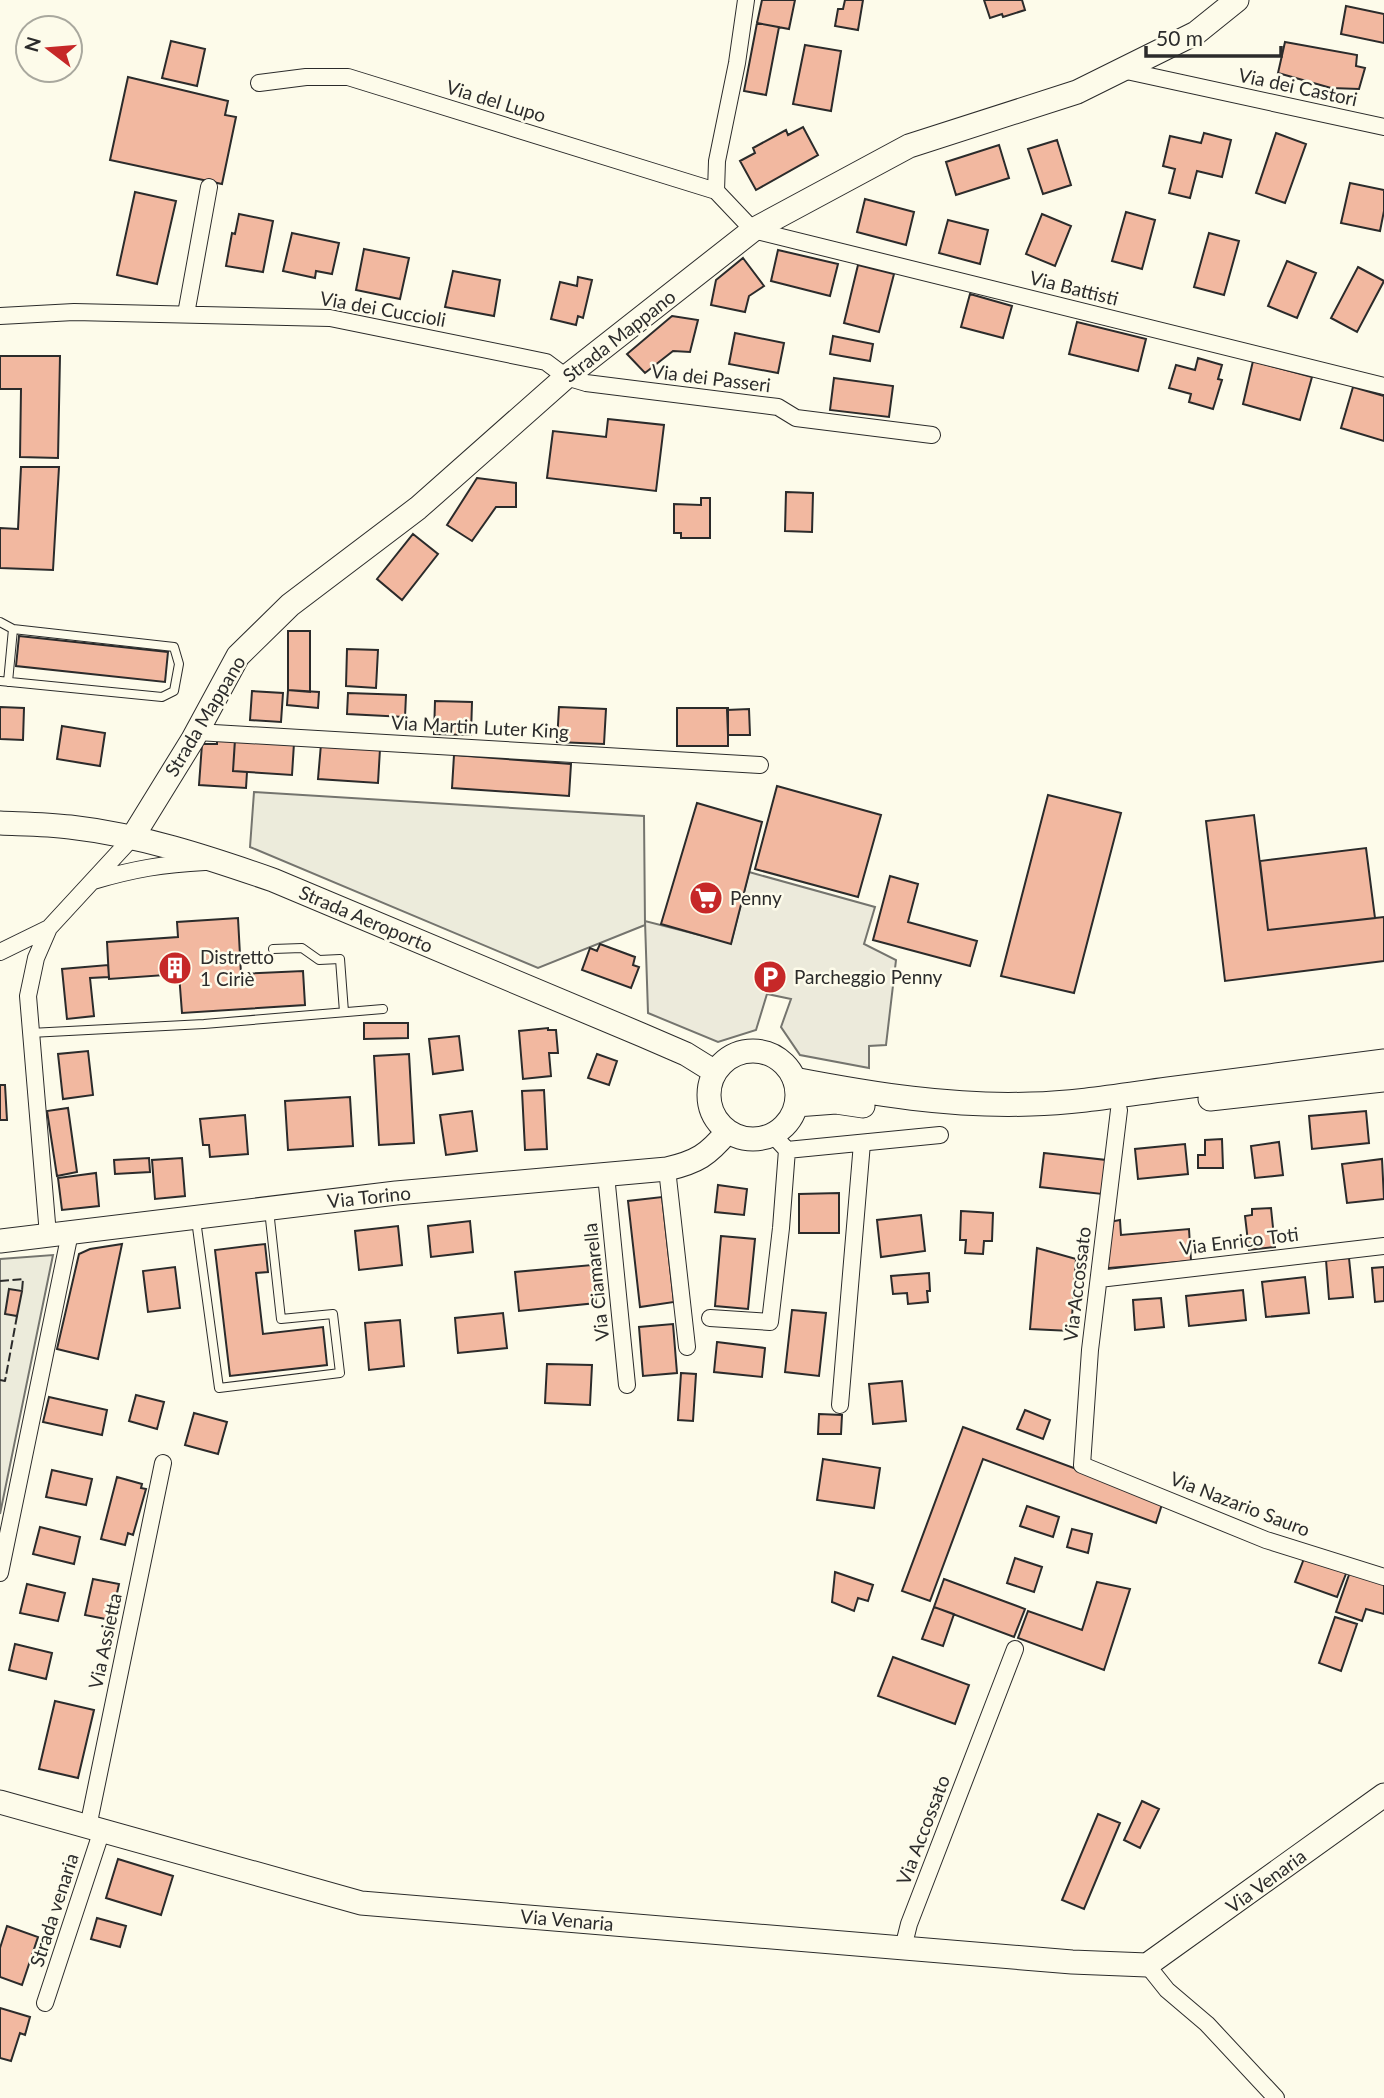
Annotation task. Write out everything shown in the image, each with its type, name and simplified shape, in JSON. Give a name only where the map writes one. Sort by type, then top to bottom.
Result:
[{"type":"street","points":[[716,191],[717,161],[737,63],[746,0]]},
{"type":"street","name":"Strada Mappano","points":[[132,838],[197,732],[238,656],[290,605],[418,508],[566,377],[753,230],[909,146],[1077,92],[1196,33],[1237,0]]},
{"type":"street","name":"Via dei Castori","points":[[1122,70],[1384,127]]},
{"type":"street","name":"Via del Lupo","points":[[259,83],[306,77],[348,77],[716,191],[753,230]]},
{"type":"street","points":[[186,314],[209,187]]},
{"type":"street","name":"Via Battisti","points":[[753,230],[1384,386]]},
{"type":"street","name":"Via dei Cuccioli","points":[[0,316],[74,312],[330,318],[546,362],[566,377]]},
{"type":"street","name":"Via dei Passeri","points":[[566,377],[586,383],[778,407],[796,418],[933,435]]},
{"type":"street","name":"Via Martin Luter King","points":[[197,732],[761,765]]},
{"type":"street","name":"Strada Aeroporto","points":[[0,823],[69,826],[132,838],[219,861],[297,890],[642,1035],[686,1054],[715,1072]]},
{"type":"street","points":[[0,952],[48,928],[132,838]]},
{"type":"street","points":[[91,882],[131,869],[219,861]]},
{"type":"street","points":[[0,1573],[59,1234],[30,1032],[28,996],[36,958],[48,928]]},
{"type":"street","points":[[710,1318],[770,1322],[781,1228],[780,1142],[796,1105],[797,1091],[794,1079],[781,1060],[760,1051],[734,1054],[723,1062],[709,1084],[711,1111],[727,1132],[742,1139],[780,1142],[862,1143],[940,1135]]},
{"type":"street","points":[[794,1079],[933,1100],[1032,1104],[1088,1100],[1384,1061]]},
{"type":"street","points":[[796,1105],[836,1102],[996,1120],[1119,1110],[1384,1080]]},
{"type":"street","name":"Via Accossato","points":[[1082,1465],[1090,1350],[1119,1110]]},
{"type":"street","name":"Via Torino","points":[[0,1241],[396,1193],[667,1169],[693,1163],[711,1151],[727,1132]]},
{"type":"street","points":[[840,1405],[862,1143]]},
{"type":"street","points":[[667,1169],[687,1346]]},
{"type":"street","name":"Via Ciamarella","points":[[606,1175],[627,1385]]},
{"type":"street","name":"Via Enrico Toti","points":[[1099,1279],[1384,1246]]},
{"type":"street","name":"Via Assietta","points":[[95,1829],[163,1463]]},
{"type":"street","name":"Via Nazario Sauro","points":[[1082,1465],[1266,1540],[1384,1577]]},
{"type":"street","name":"Via Accossato","points":[[904,1948],[909,1924],[1016,1649]]},
{"type":"street","name":"Via Venaria","points":[[0,1802],[361,1903],[1072,1962],[1147,1965],[1384,1796]]},
{"type":"street","name":"Strada venaria","points":[[45,2003],[95,1829]]},
{"type":"street","points":[[1147,1965],[1167,1990],[1207,2024],[1276,2098]]},
{"type":"lane","points":[[0,622],[13,629],[174,647],[179,664],[174,691],[162,696],[4,681],[13,629]]},
{"type":"lane","points":[[273,949],[302,948],[319,960],[340,959],[344,1012]]},
{"type":"lane","points":[[30,1032],[204,1024],[383,1009]]},
{"type":"lane","points":[[195,1217],[219,1388],[340,1373],[333,1314],[281,1319],[269,1208]]},
{"type":"shaded area","points":[[254,792],[644,816],[645,925],[538,968],[250,847]]},
{"type":"shaded area","name":"Parcheggio Penny","points":[[749,872],[875,907],[864,944],[896,960],[886,1045],[869,1046],[869,1068],[800,1055],[781,1027],[791,999],[767,994],[756,1030],[718,1042],[648,1013],[645,921],[731,943]]},
{"type":"shaded area","points":[[53,1255],[0,1514],[0,1259]]},
{"type":"building","points":[[762,0],[795,0],[789,29],[757,23]]},
{"type":"building","points":[[845,0],[863,0],[858,30],[835,26],[838,9],[843,9]]},
{"type":"building","points":[[984,0],[1022,0],[1025,10],[990,18]]},
{"type":"building","points":[[1346,6],[1384,14],[1384,43],[1341,34]]},
{"type":"building","points":[[757,23],[779,27],[766,95],[744,91]]},
{"type":"building","points":[[171,41],[205,49],[197,86],[162,78]]},
{"type":"building","points":[[1285,42],[1357,55],[1356,66],[1365,68],[1359,89],[1331,88],[1278,73]]},
{"type":"building","points":[[805,45],[841,51],[831,111],[793,104]]},
{"type":"building","points":[[128,77],[228,101],[225,115],[236,117],[222,184],[110,160]]},
{"type":"building","points":[[803,127],[818,155],[756,190],[740,161],[755,153],[753,148],[786,130],[788,135]]},
{"type":"building","points":[[1204,133],[1231,140],[1222,177],[1197,171],[1190,198],[1169,193],[1175,169],[1163,166],[1170,136],[1201,143]]},
{"type":"building","points":[[1276,133],[1306,144],[1285,203],[1256,193]]},
{"type":"building","points":[[1057,140],[1071,185],[1043,194],[1028,149]]},
{"type":"building","points":[[999,145],[1009,178],[956,195],[946,162]]},
{"type":"building","points":[[1350,183],[1384,190],[1380,231],[1341,223]]},
{"type":"building","points":[[135,192],[176,201],[157,284],[117,275]]},
{"type":"building","points":[[865,199],[914,212],[906,245],[857,232]]},
{"type":"building","points":[[1126,212],[1155,220],[1142,269],[1112,261]]},
{"type":"building","points":[[239,214],[273,221],[263,272],[226,266],[232,233],[235,234]]},
{"type":"building","points":[[1042,214],[1071,226],[1055,266],[1026,254]]},
{"type":"building","points":[[948,220],[988,230],[980,264],[939,253]]},
{"type":"building","points":[[292,233],[339,243],[332,274],[316,271],[315,278],[283,271]]},
{"type":"building","points":[[1209,233],[1239,241],[1224,295],[1194,287]]},
{"type":"building","points":[[364,249],[409,258],[400,299],[356,290]]},
{"type":"building","points":[[778,250],[838,264],[830,296],[771,281]]},
{"type":"building","points":[[743,258],[764,286],[749,296],[745,312],[711,305],[716,280]]},
{"type":"building","points":[[1287,261],[1316,273],[1297,318],[1268,306]]},
{"type":"building","points":[[858,265],[894,274],[879,332],[844,323]]},
{"type":"building","points":[[1358,267],[1384,281],[1357,332],[1331,318]]},
{"type":"building","points":[[453,271],[500,280],[494,316],[445,307]]},
{"type":"building","points":[[578,277],[592,280],[583,318],[578,316],[576,325],[551,319],[560,282],[577,286]]},
{"type":"building","points":[[970,294],[1012,306],[1003,338],[961,327]]},
{"type":"building","points":[[672,316],[698,320],[690,352],[673,351],[645,373],[627,354]]},
{"type":"building","points":[[1077,322],[1146,339],[1138,371],[1069,354]]},
{"type":"building","points":[[735,333],[784,343],[778,373],[729,364]]},
{"type":"building","points":[[833,336],[873,344],[870,361],[830,354]]},
{"type":"building","points":[[0,356],[60,356],[58,458],[20,457],[21,389],[0,389]]},
{"type":"building","points":[[1198,358],[1222,365],[1218,379],[1222,380],[1213,409],[1189,402],[1191,394],[1169,388],[1176,365],[1195,370]]},
{"type":"building","points":[[1253,361],[1312,377],[1300,420],[1243,404]]},
{"type":"building","points":[[834,378],[893,386],[889,417],[830,410]]},
{"type":"building","points":[[1353,387],[1384,396],[1384,441],[1341,428]]},
{"type":"building","points":[[608,419],[664,425],[656,491],[547,478],[553,431],[606,437]]},
{"type":"building","points":[[21,467],[59,467],[53,570],[0,568],[0,528],[18,529]]},
{"type":"building","points":[[477,478],[516,483],[516,507],[496,507],[472,541],[447,525]]},
{"type":"building","points":[[786,492],[813,493],[812,532],[785,531]]},
{"type":"building","points":[[701,498],[710,498],[710,538],[681,538],[681,533],[674,533],[674,504],[701,505]]},
{"type":"building","points":[[413,534],[438,554],[402,600],[377,579]]},
{"type":"building","points":[[288,631],[310,631],[310,692],[288,690]]},
{"type":"building","points":[[19,636],[168,652],[165,682],[16,666]]},
{"type":"building","points":[[347,649],[378,650],[376,688],[346,686]]},
{"type":"building","points":[[288,690],[319,692],[318,708],[287,705]]},
{"type":"building","points":[[252,691],[283,693],[281,722],[250,720]]},
{"type":"building","points":[[348,693],[406,695],[405,717],[347,714]]},
{"type":"building","points":[[435,701],[472,702],[471,735],[434,734]]},
{"type":"building","points":[[0,707],[24,708],[23,740],[0,739]]},
{"type":"building","points":[[559,707],[606,709],[604,744],[557,742]]},
{"type":"building","points":[[677,708],[728,708],[728,746],[677,746]]},
{"type":"building","points":[[749,709],[750,735],[728,735],[727,710]]},
{"type":"building","points":[[62,726],[105,733],[100,766],[57,759]]},
{"type":"building","points":[[217,739],[235,740],[233,771],[247,772],[246,788],[199,785],[202,744],[217,744]]},
{"type":"building","points":[[235,739],[294,743],[292,775],[233,771]]},
{"type":"building","points":[[321,744],[380,749],[378,783],[318,779]]},
{"type":"building","points":[[454,755],[571,764],[569,796],[452,788]]},
{"type":"building","points":[[777,786],[881,815],[858,897],[755,869]]},
{"type":"building","points":[[1048,795],[1121,813],[1074,993],[1001,976]]},
{"type":"building","name":"Penny","points":[[697,803],[762,822],[731,944],[661,924]]},
{"type":"building","points":[[1254,815],[1268,930],[1384,917],[1384,961],[1225,981],[1206,821]]},
{"type":"building","points":[[1366,848],[1375,918],[1268,930],[1260,861]]},
{"type":"building","points":[[890,876],[918,884],[908,922],[977,941],[970,966],[873,940]]},
{"type":"building","name":"Distretto 1 Ciriè","points":[[238,918],[241,974],[303,971],[305,1005],[182,1013],[179,974],[109,979],[107,942],[178,937],[177,922]]},
{"type":"building","points":[[600,944],[635,957],[633,965],[639,967],[631,988],[582,970],[590,948],[597,951]]},
{"type":"building","points":[[108,965],[109,977],[90,978],[94,1016],[67,1019],[62,969]]},
{"type":"building","points":[[364,1023],[408,1023],[408,1038],[364,1039]]},
{"type":"building","points":[[548,1028],[556,1030],[558,1053],[549,1053],[551,1076],[523,1079],[519,1031]]},
{"type":"building","points":[[459,1036],[463,1070],[433,1074],[429,1039]]},
{"type":"building","points":[[88,1051],[93,1095],[63,1099],[58,1054]]},
{"type":"building","points":[[409,1054],[414,1143],[379,1145],[374,1056]]},
{"type":"building","points":[[597,1054],[617,1061],[609,1085],[588,1078]]},
{"type":"building","points":[[0,1085],[5,1085],[7,1120],[0,1120]]},
{"type":"building","points":[[544,1090],[547,1149],[525,1150],[522,1091]]},
{"type":"building","points":[[350,1097],[353,1146],[288,1150],[285,1101]]},
{"type":"building","points":[[68,1108],[77,1172],[57,1176],[47,1111]]},
{"type":"building","points":[[472,1111],[477,1151],[446,1155],[440,1115]]},
{"type":"building","points":[[1366,1111],[1369,1143],[1312,1149],[1309,1116]]},
{"type":"building","points":[[245,1115],[248,1154],[210,1157],[209,1145],[203,1145],[200,1119]]},
{"type":"building","points":[[1222,1139],[1223,1168],[1198,1168],[1198,1155],[1205,1155],[1205,1140]]},
{"type":"building","points":[[1279,1142],[1283,1175],[1255,1178],[1251,1146]]},
{"type":"building","points":[[1185,1144],[1188,1174],[1138,1179],[1135,1149]]},
{"type":"building","points":[[1044,1153],[1106,1160],[1102,1194],[1040,1187]]},
{"type":"building","points":[[149,1158],[150,1172],[115,1174],[114,1160]]},
{"type":"building","points":[[182,1158],[185,1196],[155,1199],[152,1160]]},
{"type":"building","points":[[1382,1159],[1384,1199],[1347,1203],[1342,1164]]},
{"type":"building","points":[[96,1173],[99,1206],[62,1210],[58,1178]]},
{"type":"building","points":[[718,1185],[747,1189],[744,1215],[715,1212]]},
{"type":"building","points":[[839,1193],[839,1233],[799,1233],[799,1194]]},
{"type":"building","points":[[662,1197],[674,1302],[640,1307],[628,1201]]},
{"type":"building","points":[[1271,1208],[1275,1247],[1249,1250],[1245,1216],[1252,1215],[1252,1209]]},
{"type":"building","points":[[961,1211],[993,1213],[992,1241],[984,1241],[983,1254],[965,1253],[966,1240],[960,1240]]},
{"type":"building","points":[[921,1215],[925,1251],[881,1257],[877,1220]]},
{"type":"building","points":[[1120,1220],[1121,1235],[1189,1229],[1191,1261],[1109,1268],[1105,1265],[1109,1222]]},
{"type":"building","points":[[470,1221],[473,1252],[431,1257],[428,1226]]},
{"type":"building","points":[[398,1226],[402,1265],[359,1270],[355,1231]]},
{"type":"building","points":[[721,1236],[755,1239],[748,1309],[715,1306]]},
{"type":"building","points":[[122,1244],[98,1359],[57,1349],[79,1254],[90,1249]]},
{"type":"building","points":[[265,1244],[268,1272],[256,1273],[263,1334],[323,1327],[327,1365],[230,1376],[215,1250]]},
{"type":"building","points":[[1037,1248],[1076,1259],[1071,1331],[1030,1329]]},
{"type":"building","points":[[1349,1258],[1353,1297],[1329,1299],[1326,1260]]},
{"type":"building","points":[[592,1265],[596,1303],[519,1311],[515,1272]]},
{"type":"building","points":[[175,1267],[180,1308],[148,1312],[143,1271]]},
{"type":"building","points":[[1384,1267],[1384,1301],[1375,1302],[1372,1268]]},
{"type":"building","points":[[929,1273],[928,1302],[908,1304],[907,1293],[893,1294],[891,1276]]},
{"type":"building","points":[[1305,1277],[1309,1313],[1266,1317],[1262,1282]]},
{"type":"building","points":[[9,1289],[22,1291],[17,1316],[5,1314]]},
{"type":"building","points":[[1243,1290],[1246,1320],[1189,1326],[1186,1296]]},
{"type":"building","points":[[1161,1298],[1164,1327],[1135,1330],[1133,1300]]},
{"type":"building","points":[[792,1310],[826,1313],[819,1376],[785,1372]]},
{"type":"building","points":[[503,1313],[507,1348],[458,1353],[455,1318]]},
{"type":"building","points":[[400,1320],[404,1366],[369,1370],[365,1323]]},
{"type":"building","points":[[673,1324],[677,1373],[643,1376],[639,1327]]},
{"type":"building","points":[[717,1342],[765,1348],[762,1377],[714,1372]]},
{"type":"building","points":[[547,1364],[592,1365],[590,1405],[545,1403]]},
{"type":"building","points":[[681,1373],[696,1374],[693,1421],[678,1420]]},
{"type":"building","points":[[902,1381],[906,1421],[873,1424],[869,1384]]},
{"type":"building","points":[[136,1395],[164,1402],[157,1429],[129,1421]]},
{"type":"building","points":[[49,1397],[107,1410],[102,1435],[43,1422]]},
{"type":"building","points":[[1025,1410],[1050,1420],[1043,1439],[1017,1429]]},
{"type":"building","points":[[194,1413],[227,1422],[218,1454],[185,1445]]},
{"type":"building","points":[[819,1414],[842,1415],[841,1434],[818,1434]]},
{"type":"building","points":[[963,1427],[1163,1501],[1156,1523],[983,1459],[930,1601],[902,1591]]},
{"type":"building","points":[[823,1459],[880,1468],[874,1508],[817,1500]]},
{"type":"building","points":[[52,1470],[92,1479],[86,1505],[46,1497]]},
{"type":"building","points":[[117,1477],[142,1484],[141,1488],[146,1489],[133,1535],[128,1533],[125,1545],[101,1539]]},
{"type":"building","points":[[1027,1506],[1059,1517],[1053,1537],[1020,1526]]},
{"type":"building","points":[[40,1527],[80,1537],[74,1564],[33,1554]]},
{"type":"building","points":[[1072,1529],[1092,1534],[1088,1553],[1067,1547]]},
{"type":"building","points":[[1305,1556],[1347,1571],[1337,1597],[1295,1582]]},
{"type":"building","points":[[1015,1558],[1042,1567],[1034,1592],[1007,1583]]},
{"type":"building","points":[[835,1572],[873,1585],[868,1601],[858,1598],[854,1611],[832,1602]]},
{"type":"building","points":[[1350,1572],[1384,1583],[1384,1614],[1366,1609],[1362,1621],[1336,1612]]},
{"type":"building","points":[[93,1579],[119,1584],[111,1620],[85,1615]]},
{"type":"building","points":[[944,1579],[1025,1609],[1014,1637],[934,1607]]},
{"type":"building","points":[[1097,1582],[1130,1589],[1104,1670],[1018,1638],[1028,1611],[1082,1630]]},
{"type":"building","points":[[27,1584],[65,1593],[58,1621],[20,1613]]},
{"type":"building","points":[[934,1607],[954,1614],[943,1646],[922,1639]]},
{"type":"building","points":[[1335,1617],[1357,1624],[1341,1671],[1319,1663]]},
{"type":"building","points":[[15,1644],[52,1653],[46,1679],[9,1670]]},
{"type":"building","points":[[893,1657],[969,1685],[955,1724],[878,1696]]},
{"type":"building","points":[[55,1701],[94,1710],[78,1778],[39,1769]]},
{"type":"building","points":[[1142,1801],[1159,1809],[1140,1848],[1124,1840]]},
{"type":"building","points":[[1098,1814],[1120,1823],[1084,1909],[1062,1900]]},
{"type":"building","points":[[118,1859],[173,1876],[161,1915],[106,1898]]},
{"type":"building","points":[[97,1918],[126,1926],[120,1947],[91,1939]]},
{"type":"building","points":[[7,1926],[38,1937],[22,1985],[0,1977],[0,1948]]},
{"type":"building","points":[[0,2008],[30,2017],[25,2035],[20,2033],[11,2061],[0,2058]]},
{"type":"fence","points":[[0,1281],[23,1279],[22,1291]]},
{"type":"fence","points":[[0,1380],[5,1381],[17,1316]]},
{"type":"place","name":"Penny","points":[[706,898]]},
{"type":"place","name":"Distretto 1 Ciriè","points":[[175,968]]},
{"type":"place","name":"Parcheggio Penny","points":[[770,977]]}]
